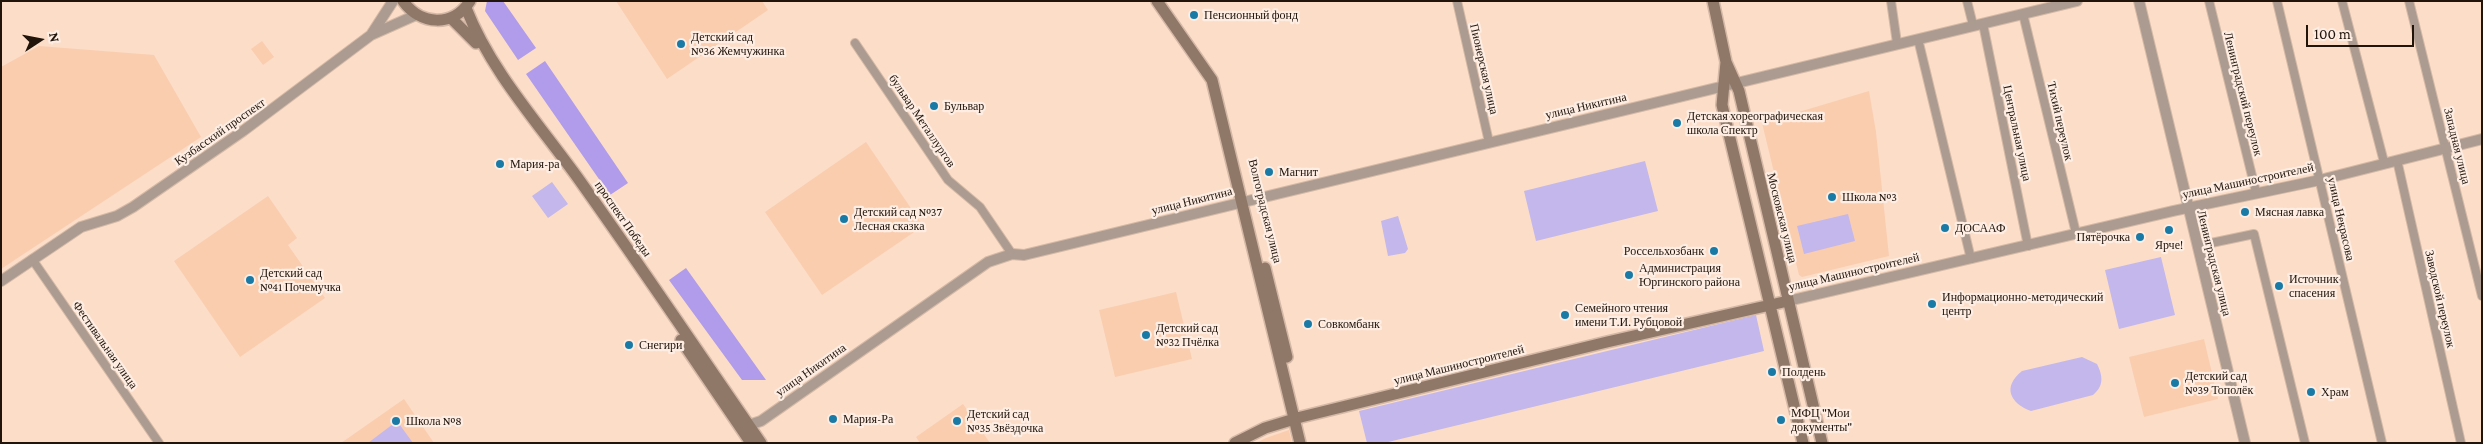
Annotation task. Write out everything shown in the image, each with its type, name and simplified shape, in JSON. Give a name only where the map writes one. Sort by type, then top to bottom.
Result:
[{"type":"main road","points":[[403,1],[416,15],[435,21],[451,18],[468,5]]},
{"type":"main road","points":[[1157,1],[1212,80],[1245,201]]},
{"type":"main road","name":"Волгоградская улица","points":[[1163,1],[1216,79],[1298,421],[1307,443]]},
{"type":"main road","name":"Московская улица","points":[[1713,1],[1726,62],[1737,84],[1822,443]]},
{"type":"main road","name":"проспект Победы","points":[[468,5],[475,31],[492,61],[584,187],[761,443]]},
{"type":"main road","points":[[451,18],[472,38],[751,443]]},
{"type":"main road","points":[[1726,62],[1718,87],[1803,443]]},
{"type":"main road","name":"улица Машиностроителей","points":[[1235,443],[1265,428],[1607,342],[1788,303]]},
{"type":"main road","points":[[1249,443],[1298,421],[1300,443]]},
{"type":"street","points":[[371,35],[393,1]]},
{"type":"street","name":"Пионерская улица","points":[[1457,1],[1489,142]]},
{"type":"street","points":[[1892,1],[1897,43]]},
{"type":"street","name":"Центральная улица","points":[[1967,1],[1978,25],[2028,246]]},
{"type":"street","points":[[1737,84],[1897,43],[2077,1]]},
{"type":"street","name":"Ленинградская улица","points":[[2139,1],[2187,208],[2245,443]]},
{"type":"street","name":"Ленинградский переулок","points":[[2209,1],[2256,192]]},
{"type":"street","name":"улица Некрасова","points":[[2277,1],[2382,443]]},
{"type":"street","points":[[2342,1],[2384,162]]},
{"type":"street","name":"Западная улица","points":[[2409,1],[2482,296]]},
{"type":"street","name":"Тихий переулок","points":[[2023,14],[2076,233]]},
{"type":"street","name":"Кузбасский проспект","points":[[1,281],[81,226],[117,216],[157,191],[291,96],[371,35],[416,15]]},
{"type":"street","points":[[1918,39],[1970,259]]},
{"type":"street","name":"бульвар Металлургов","points":[[855,43],[948,180],[980,208],[1012,254]]},
{"type":"street","name":"улица Никитина","points":[[749,425],[761,421],[988,262],[1012,254],[1024,255],[1718,87],[1737,84]]},
{"type":"street","name":"улица Машиностроителей","points":[[1788,303],[2076,233],[2256,192],[2320,180],[2384,162],[2482,139]]},
{"type":"street","name":"Заводской переулок","points":[[2397,160],[2461,443]]},
{"type":"street","points":[[2197,246],[2254,234],[2305,443]]},
{"type":"street","name":"Фестивальная улица","points":[[32,259],[160,443]]},
{"type":"shaded area","points":[[487,1],[503,1],[536,48],[518,60],[485,11]]},
{"type":"shaded area","name":"Детский сад №36 Жемчужинка","points":[[616,1],[762,1],[768,10],[667,79]]},
{"type":"shaded area","points":[[262,41],[274,57],[263,65],[251,49]]},
{"type":"shaded area","points":[[39,46],[154,55],[201,137],[1,269],[1,67]]},
{"type":"shaded area","points":[[545,61],[628,183],[610,195],[526,74]]},
{"type":"shaded area","name":"Школа №3","points":[[1869,91],[1876,132],[1889,256],[1802,277],[1799,275],[1762,123]]},
{"type":"shaded area","name":"Детский сад №37 Лесная сказка","points":[[866,142],[923,226],[822,295],[765,212]]},
{"type":"shaded area","points":[[1645,161],[1658,211],[1536,241],[1524,191]]},
{"type":"shaded area","points":[[552,182],[568,204],[548,218],[532,196]]},
{"type":"shaded area","name":"Детский сад №41 Почемучка","points":[[268,196],[297,238],[288,245],[325,298],[240,357],[174,261]]},
{"type":"shaded area","points":[[1848,214],[1855,241],[1804,254],[1797,226]]},
{"type":"shaded area","points":[[1398,216],[1408,249],[1405,253],[1388,256],[1381,221]]},
{"type":"shaded area","points":[[2161,257],[2175,315],[2119,329],[2105,270]]},
{"type":"shaded area","points":[[686,268],[766,380],[742,380],[669,280]]},
{"type":"shaded area","name":"Детский сад №32 Пчёлка","points":[[1176,292],[1192,359],[1115,377],[1099,310]]},
{"type":"shaded area","points":[[1756,315],[1764,351],[1384,443],[1367,443],[1359,411]]},
{"type":"shaded area","name":"Детский сад №39 Тополёк","points":[[2204,339],[2218,399],[2144,417],[2129,357]]},
{"type":"shaded area","points":[[2082,357],[2097,364],[2100,373],[2101,384],[2093,395],[2031,411],[2018,404],[2011,394],[2012,383],[2022,371]]},
{"type":"shaded area","name":"Школа №8","points":[[404,399],[434,443],[341,443]]},
{"type":"shaded area","name":"Детский сад №35 Звёздочка","points":[[963,404],[990,443],[920,443],[916,437]]},
{"type":"shaded area","points":[[397,421],[413,443],[368,443]]},
{"type":"shaded area","points":[[1289,430],[1292,443],[1256,443],[1266,438]]},
{"type":"place","name":"Пенсионный фонд","points":[[1194,15]]},
{"type":"place","name":"Детский сад №36 Жемчужинка","points":[[681,44]]},
{"type":"place","name":"Бульвар","points":[[934,106]]},
{"type":"place","name":"Детская хореографическая школа Спектр","points":[[1677,123]]},
{"type":"place","name":"Мария-ра","points":[[500,164]]},
{"type":"place","name":"Магнит","points":[[1269,172]]},
{"type":"place","name":"Школа №3","points":[[1832,197]]},
{"type":"place","name":"Мясная лавка","points":[[2245,212]]},
{"type":"place","name":"Детский сад №37 Лесная сказка","points":[[844,219]]},
{"type":"place","name":"ДОСААФ","points":[[1945,228]]},
{"type":"place","name":"Ярче!","points":[[2169,230]]},
{"type":"place","name":"Пятёрочка","points":[[2140,237]]},
{"type":"place","name":"Россельхозбанк","points":[[1714,251]]},
{"type":"place","name":"Администрация Юргинского района","points":[[1629,275]]},
{"type":"place","name":"Детский сад №41 Почемучка","points":[[250,280]]},
{"type":"place","name":"Источник спасения","points":[[2279,286]]},
{"type":"place","name":"Информационно-методический центр","points":[[1932,304]]},
{"type":"place","name":"Семейного чтения имени Т.И. Рубцовой","points":[[1565,315]]},
{"type":"place","name":"Совкомбанк","points":[[1308,324]]},
{"type":"place","name":"Детский сад №32 Пчёлка","points":[[1146,335]]},
{"type":"place","name":"Снегири","points":[[629,345]]},
{"type":"place","name":"Полдень","points":[[1772,372]]},
{"type":"place","name":"Детский сад №39 Тополёк","points":[[2175,383]]},
{"type":"place","name":"Храм","points":[[2311,392]]},
{"type":"place","name":"Мария-Ра","points":[[833,419]]},
{"type":"place","name":"МФЦ \"Мои документы\"","points":[[1781,420]]},
{"type":"place","name":"Школа №8","points":[[396,421]]},
{"type":"place","name":"Детский сад №35 Звёздочка","points":[[957,421]]}]
